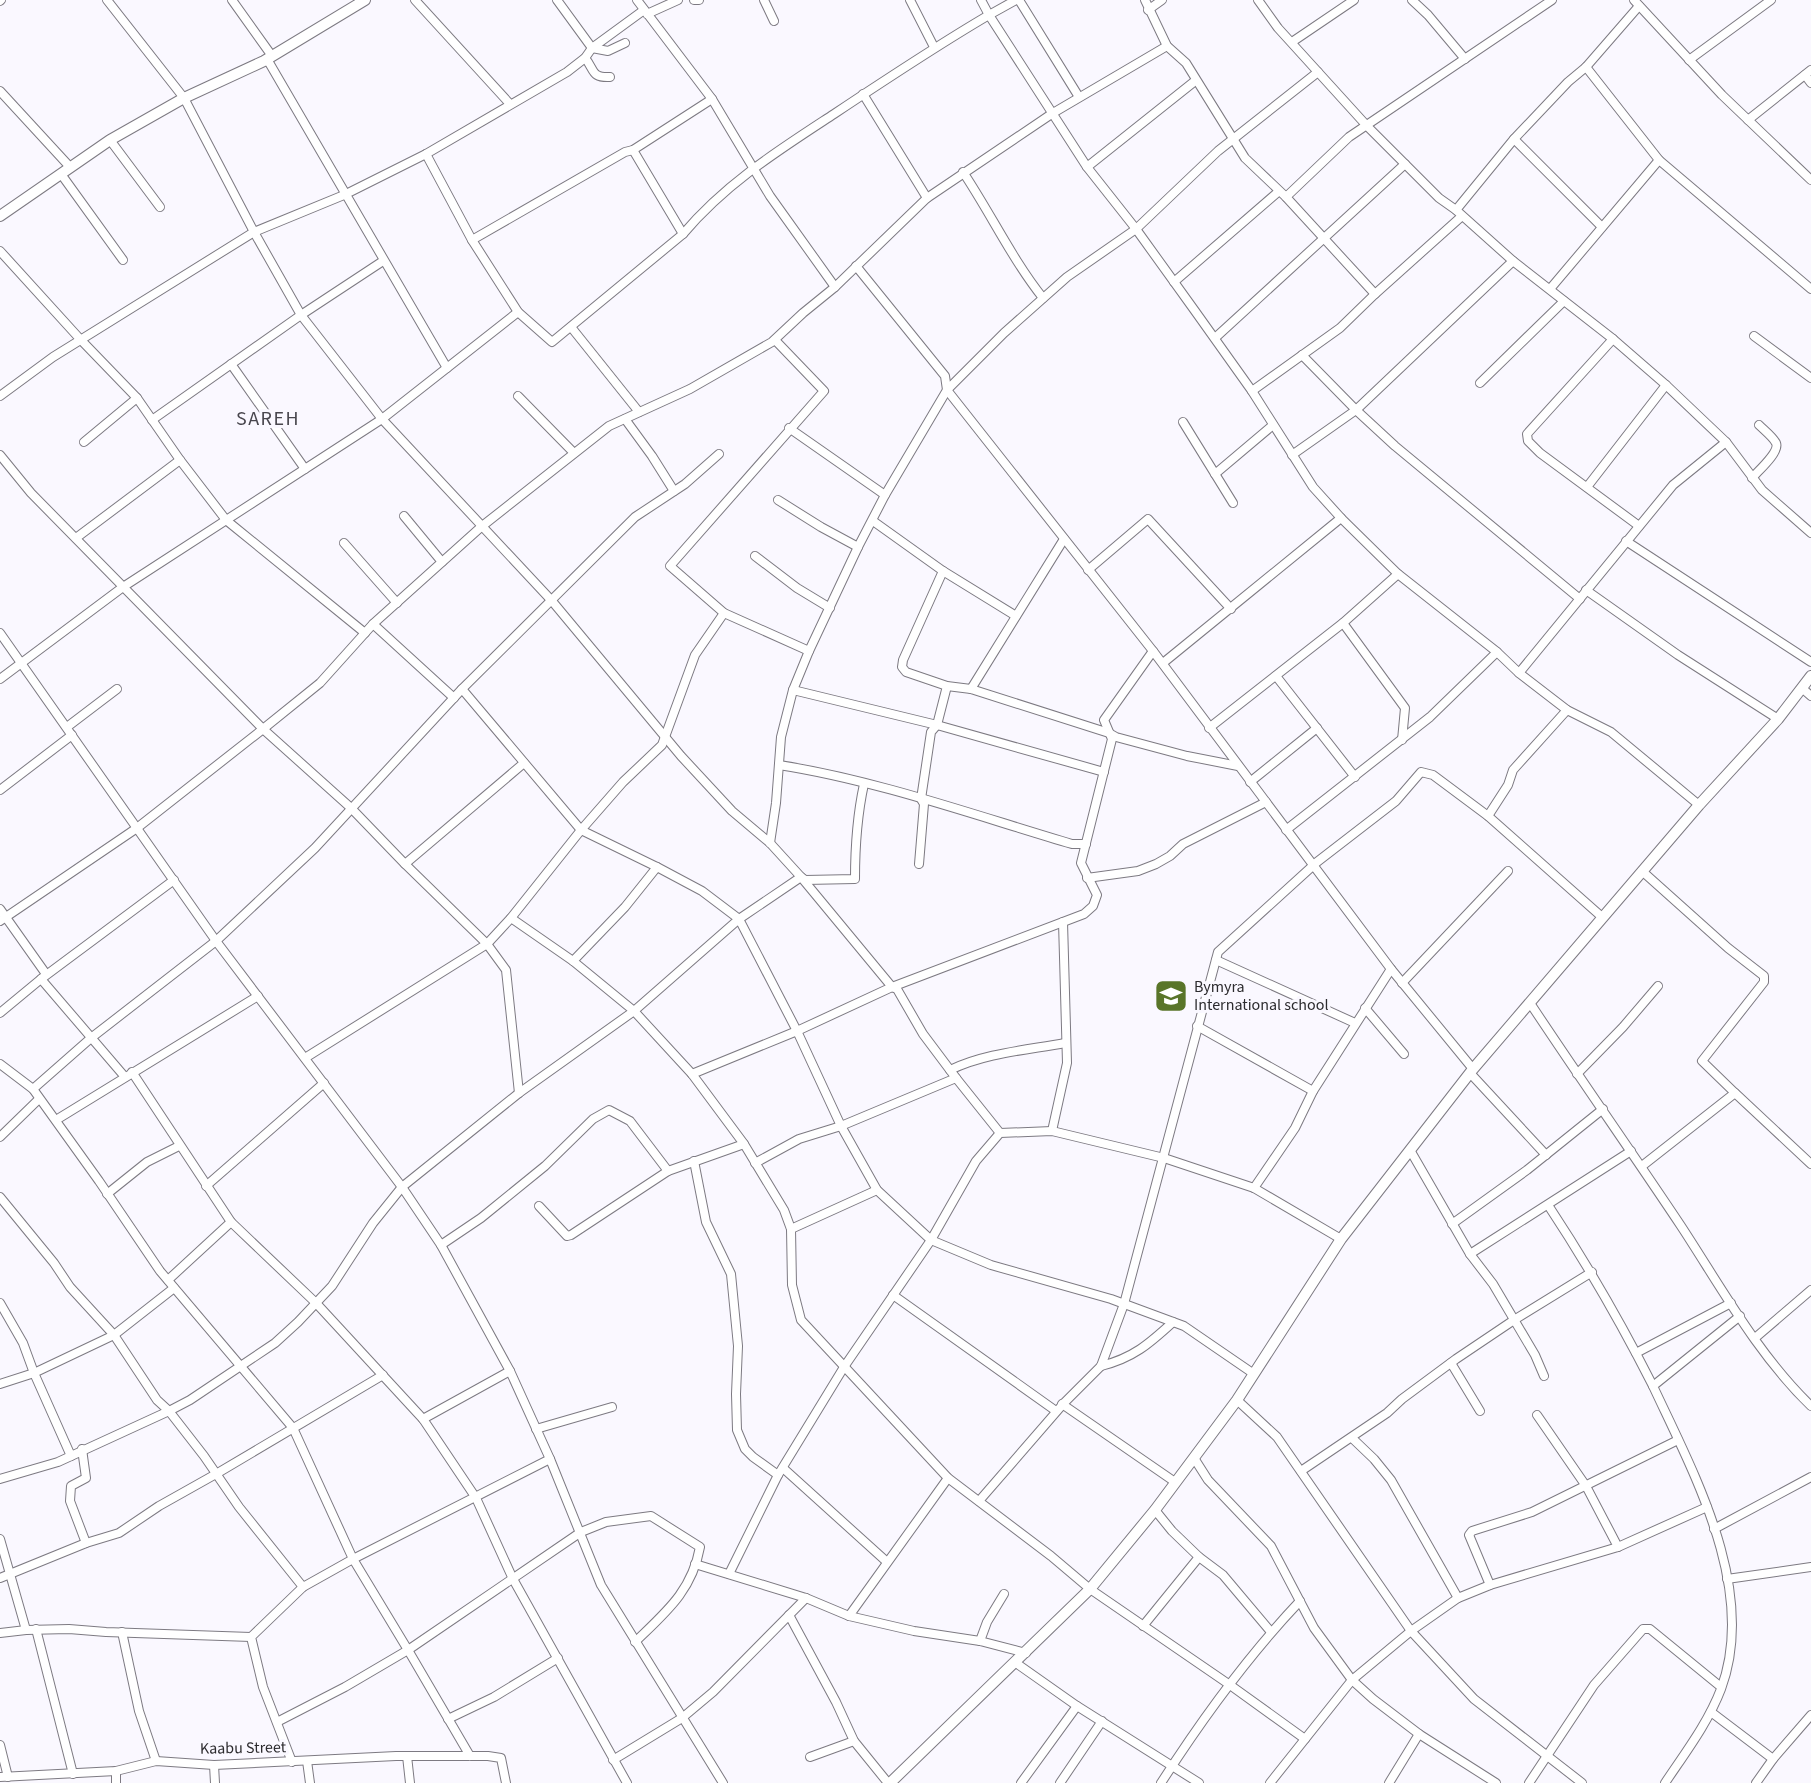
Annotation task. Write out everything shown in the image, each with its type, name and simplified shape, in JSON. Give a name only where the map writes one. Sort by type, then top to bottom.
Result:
[{"type":"street","points":[[107,0],[184,98],[254,232],[301,315],[382,419],[552,601],[681,756],[732,811],[770,843],[801,877],[892,987],[897,989],[923,1034],[1000,1133]]},
{"type":"street","points":[[232,0],[269,58],[344,195],[447,368]]},
{"type":"street","points":[[2,211],[110,140],[184,98],[269,58],[365,0]]},
{"type":"street","points":[[415,0],[510,104]]},
{"type":"street","points":[[557,0],[592,48],[608,51],[625,43]]},
{"type":"street","points":[[637,0],[711,99],[752,168],[835,287]]},
{"type":"street","points":[[0,396],[80,339],[254,232],[344,195],[426,154],[567,72],[585,58],[592,48],[645,12],[678,0]]},
{"type":"street","points":[[694,0],[699,0]]},
{"type":"street","points":[[764,0],[774,21]]},
{"type":"street","points":[[910,0],[934,47]]},
{"type":"street","points":[[981,0],[1087,167],[1136,229],[1215,338],[1313,487],[1398,574],[1567,710],[1611,732],[1699,805]]},
{"type":"street","points":[[426,154],[472,240],[518,312],[552,342],[683,234],[698,217],[752,168],[934,47],[1017,0],[1079,97]]},
{"type":"street","points":[[1144,0],[1167,46],[1186,63],[1195,81],[1245,158],[1278,192],[1286,197],[1323,240],[1375,294]]},
{"type":"street","points":[[1148,10],[1162,0]]},
{"type":"street","points":[[1258,0],[1266,13],[1367,126],[1439,198],[1513,261],[1613,339],[1666,385],[1725,442],[1761,490],[1811,532]]},
{"type":"street","points":[[1292,42],[1354,0]]},
{"type":"street","points":[[1412,0],[1466,59]]},
{"type":"street","points":[[1286,197],[1349,137],[1552,0]]},
{"type":"street","points":[[1689,60],[1771,0]]},
{"type":"street","points":[[1252,391],[1340,328],[1459,213],[1514,139],[1568,82],[1586,67],[1636,3],[1748,120],[1811,180]]},
{"type":"street","points":[[3,919],[137,828],[320,683],[373,624],[442,562],[482,527],[609,426],[690,389],[775,340],[835,287],[927,198],[1053,112],[1167,46]]},
{"type":"street","points":[[585,58],[595,75],[600,78],[610,77]]},
{"type":"street","points":[[1586,67],[1659,160],[1811,290]]},
{"type":"street","points":[[770,843],[781,738],[793,690],[858,547],[885,495],[947,390],[1004,333],[1067,277],[1136,229],[1232,139],[1318,72]]},
{"type":"street","points":[[1748,120],[1808,72],[1811,83]]},
{"type":"street","points":[[1087,167],[1195,81]]},
{"type":"street","points":[[0,91],[70,167]]},
{"type":"street","points":[[863,94],[927,198]]},
{"type":"street","points":[[472,240],[625,152],[633,150],[711,99]]},
{"type":"street","points":[[1514,139],[1602,227]]},
{"type":"street","points":[[110,140],[160,207]]},
{"type":"street","points":[[633,150],[683,234]]},
{"type":"street","points":[[1550,289],[1659,160]]},
{"type":"street","points":[[1215,338],[1405,164]]},
{"type":"street","points":[[963,172],[988,210],[1012,256],[1043,298]]},
{"type":"street","points":[[60,174],[123,260]]},
{"type":"street","points":[[1174,282],[1278,192]]},
{"type":"street","points":[[0,251],[137,398],[180,460],[226,520],[365,633]]},
{"type":"street","points":[[152,420],[301,315],[383,261]]},
{"type":"street","points":[[1292,455],[1356,410],[1513,261]]},
{"type":"street","points":[[856,266],[945,376],[947,390],[1153,651],[1391,969],[1471,1071],[1546,1155]]},
{"type":"street","points":[[1480,383],[1564,302]]},
{"type":"street","points":[[0,679],[123,586],[382,419],[518,312]]},
{"type":"street","points":[[571,327],[639,412]]},
{"type":"street","points":[[1754,336],[1811,378]]},
{"type":"street","points":[[1613,339],[1527,434],[1528,441],[1540,453],[1639,526]]},
{"type":"street","points":[[775,340],[824,391],[789,428],[670,566],[724,613],[809,651]]},
{"type":"street","points":[[1302,355],[1356,410],[1452,494],[1580,598]]},
{"type":"street","points":[[231,364],[305,469]]},
{"type":"street","points":[[1587,488],[1666,385]]},
{"type":"street","points":[[518,396],[574,453]]},
{"type":"street","points":[[84,442],[137,398]]},
{"type":"street","points":[[625,418],[674,491]]},
{"type":"street","points":[[1183,422],[1233,504]]},
{"type":"street","points":[[1215,474],[1273,425]]},
{"type":"street","points":[[1752,478],[1775,453],[1777,446],[1776,441],[1759,425]]},
{"type":"street","points":[[789,428],[885,495]]},
{"type":"street","points":[[1519,673],[1673,485],[1725,442]]},
{"type":"street","points":[[33,1089],[91,1038],[216,940],[315,848],[462,689],[635,517],[674,491],[719,454]]},
{"type":"street","points":[[0,455],[31,493],[263,729],[351,808],[487,944],[506,970],[519,1093]]},
{"type":"street","points":[[76,538],[180,460]]},
{"type":"street","points":[[778,500],[858,547]]},
{"type":"street","points":[[404,516],[442,562]]},
{"type":"street","points":[[1162,663],[1232,609],[1341,518]]},
{"type":"street","points":[[1088,570],[1148,519],[1232,609]]},
{"type":"street","points":[[873,521],[943,571],[1016,616]]},
{"type":"street","points":[[971,689],[1064,539]]},
{"type":"street","points":[[1626,541],[1811,662]]},
{"type":"street","points":[[344,543],[397,603]]},
{"type":"street","points":[[755,556],[797,588],[830,608]]},
{"type":"street","points":[[943,571],[902,667],[906,672],[947,686],[971,689],[1116,737],[1187,756],[1238,766]]},
{"type":"street","points":[[1209,728],[1343,623],[1398,574]]},
{"type":"street","points":[[1586,590],[1678,655],[1778,719]]},
{"type":"street","points":[[305,1058],[487,944],[623,782],[662,745],[695,655],[724,613]]},
{"type":"street","points":[[1343,623],[1405,708],[1402,740]]},
{"type":"street","points":[[373,624],[454,698]]},
{"type":"street","points":[[0,633],[216,940],[402,1187],[441,1245],[510,1371],[550,1459],[602,1585],[723,1783]]},
{"type":"street","points":[[692,1074],[797,1031],[892,987],[1084,914],[1093,906],[1097,895],[1081,863],[1112,739],[1104,720],[1153,651]]},
{"type":"street","points":[[1286,830],[1430,717],[1497,652]]},
{"type":"street","points":[[1276,676],[1355,777]]},
{"type":"street","points":[[789,1615],[836,1702],[854,1741],[889,1783],[1016,1663],[1090,1589],[1155,1510],[1237,1400],[1341,1239],[1471,1071],[1699,805],[1778,719],[1807,692],[1811,676]]},
{"type":"street","points":[[919,864],[924,804],[921,799],[931,732],[937,725],[947,686]]},
{"type":"street","points":[[0,790],[117,689]]},
{"type":"street","points":[[462,689],[581,830],[702,891],[738,919],[797,1031],[841,1126],[878,1190],[931,1240],[990,1265],[1124,1304],[1184,1326],[1254,1374]]},
{"type":"street","points":[[793,690],[937,725],[1104,772]]},
{"type":"street","points":[[1488,816],[1508,785],[1514,770],[1567,710]]},
{"type":"street","points":[[1250,782],[1317,728]]},
{"type":"street","points":[[405,864],[524,763]]},
{"type":"street","points":[[779,765],[816,771],[921,799],[1072,844],[1086,844]]},
{"type":"street","points":[[979,1501],[1062,1404],[1101,1366],[1124,1304],[1218,952],[1314,865],[1396,801],[1421,772],[1433,775],[1488,816],[1602,917]]},
{"type":"street","points":[[801,877],[805,880],[855,879],[857,821],[864,784]]},
{"type":"street","points":[[1088,878],[1138,871],[1156,864],[1170,856],[1183,844],[1266,802]]},
{"type":"street","points":[[573,961],[625,907],[657,867]]},
{"type":"street","points":[[1402,983],[1508,871]]},
{"type":"street","points":[[1642,871],[1728,948],[1764,976],[1764,982],[1753,998],[1702,1061],[1811,1164]]},
{"type":"street","points":[[0,1479],[58,1462],[169,1411],[190,1400],[275,1342],[332,1286],[373,1223],[402,1187],[519,1093],[634,1011],[738,919],[801,877]]},
{"type":"street","points":[[0,1013],[44,977],[174,880]]},
{"type":"street","points":[[0,909],[3,919],[91,1038],[128,1074],[231,1222],[316,1303],[423,1419],[476,1498],[513,1579],[627,1783]]},
{"type":"street","points":[[511,918],[573,961],[634,1011],[692,1074],[744,1144],[784,1210],[791,1229],[792,1285],[801,1320],[948,1478],[1051,1556],[1090,1589],[1305,1739]]},
{"type":"street","points":[[1052,1131],[1066,1063],[1063,922]]},
{"type":"street","points":[[1216,960],[1355,1023]]},
{"type":"street","points":[[1254,1188],[1295,1128],[1313,1091],[1391,969]]},
{"type":"street","points":[[1577,1074],[1623,1027],[1658,986]]},
{"type":"street","points":[[56,1120],[258,996]]},
{"type":"street","points":[[1530,1002],[1642,1166],[1755,1338],[1786,1382],[1811,1406]]},
{"type":"street","points":[[1365,1008],[1404,1054]]},
{"type":"street","points":[[1197,1026],[1313,1091]]},
{"type":"street","points":[[755,1163],[800,1139],[841,1126],[953,1074],[959,1066],[1000,1054],[1065,1043]]},
{"type":"street","points":[[0,1064],[33,1089],[174,1288],[293,1428],[353,1559],[470,1756]]},
{"type":"street","points":[[206,1186],[324,1083]]},
{"type":"street","points":[[1642,1166],[1735,1092]]},
{"type":"street","points":[[0,1137],[39,1099]]},
{"type":"street","points":[[1452,1224],[1546,1155],[1603,1109]]},
{"type":"street","points":[[441,1245],[481,1218],[545,1166],[594,1119],[609,1110],[630,1121],[668,1171]]},
{"type":"street","points":[[729,1574],[780,1472],[844,1367],[931,1240],[976,1161],[1000,1133],[1052,1131],[1164,1158],[1254,1188],[1341,1239]]},
{"type":"street","points":[[539,1206],[567,1236],[668,1171],[744,1144]]},
{"type":"street","points":[[107,1194],[147,1162],[179,1146]]},
{"type":"street","points":[[1410,1150],[1470,1254],[1493,1284],[1544,1376]]},
{"type":"street","points":[[1470,1254],[1631,1151]]},
{"type":"street","points":[[694,1161],[706,1222],[731,1274],[738,1346],[737,1430],[745,1449],[753,1457],[780,1472],[887,1562]]},
{"type":"street","points":[[791,1229],[878,1190]]},
{"type":"street","points":[[0,1197],[54,1263],[70,1287],[114,1335],[157,1400],[169,1411],[239,1507],[303,1587]]},
{"type":"street","points":[[1548,1205],[1592,1272],[1653,1386],[1707,1507],[1727,1579],[1732,1622],[1731,1650],[1721,1687],[1711,1712],[1665,1783]]},
{"type":"street","points":[[168,1280],[231,1222]]},
{"type":"street","points":[[1301,1471],[1352,1438],[1451,1363],[1514,1320],[1592,1272]]},
{"type":"street","points":[[0,1384],[34,1373],[114,1335],[174,1288]]},
{"type":"street","points":[[1755,1338],[1811,1290]]},
{"type":"street","points":[[893,1295],[1056,1412]]},
{"type":"street","points":[[0,1303],[23,1343],[71,1456]]},
{"type":"street","points":[[1636,1353],[1731,1303]]},
{"type":"street","points":[[1653,1386],[1740,1316]]},
{"type":"street","points":[[1101,1366],[1122,1361],[1145,1348],[1173,1322]]},
{"type":"street","points":[[1451,1363],[1480,1411]]},
{"type":"street","points":[[423,1419],[510,1371]]},
{"type":"street","points":[[0,1578],[86,1543],[118,1533],[159,1506],[383,1375]]},
{"type":"street","points":[[1237,1400],[1277,1437],[1411,1631],[1474,1699],[1582,1783]]},
{"type":"street","points":[[1062,1404],[1175,1482]]},
{"type":"street","points":[[536,1430],[612,1407]]},
{"type":"street","points":[[1537,1415],[1586,1486],[1618,1547]]},
{"type":"street","points":[[1352,1438],[1374,1459],[1391,1480],[1458,1598]]},
{"type":"street","points":[[1490,1585],[1469,1533],[1532,1512],[1678,1440]]},
{"type":"street","points":[[82,1449],[86,1478],[70,1486],[70,1501],[86,1543]]},
{"type":"street","points":[[1194,1458],[1208,1480],[1271,1546],[1314,1628],[1352,1680],[1419,1734],[1496,1783]]},
{"type":"street","points":[[0,1633],[36,1629],[69,1629],[251,1637],[303,1587],[353,1559],[550,1459]]},
{"type":"street","points":[[1714,1529],[1811,1477]]},
{"type":"street","points":[[849,1616],[948,1478]]},
{"type":"street","points":[[1270,1783],[1352,1680],[1411,1631],[1458,1598],[1490,1585],[1618,1547],[1707,1507]]},
{"type":"street","points":[[1155,1510],[1172,1531],[1199,1557],[1223,1575],[1271,1632]]},
{"type":"street","points":[[277,1722],[345,1687],[408,1650],[580,1532],[606,1522],[651,1516],[700,1547],[688,1585],[671,1607],[635,1641]]},
{"type":"street","points":[[0,1539],[26,1630]]},
{"type":"street","points":[[1143,1626],[1199,1557]]},
{"type":"street","points":[[695,1564],[806,1598],[849,1616],[914,1631],[980,1641],[1026,1653]]},
{"type":"street","points":[[1727,1579],[1811,1567]]},
{"type":"street","points":[[980,1641],[987,1622],[1004,1594]]},
{"type":"street","points":[[613,1760],[682,1718],[713,1692],[806,1598]]},
{"type":"street","points":[[1161,1783],[1230,1685],[1271,1632],[1300,1601]]},
{"type":"street","points":[[1529,1783],[1594,1684],[1646,1628],[1721,1687]]},
{"type":"street","points":[[36,1629],[73,1774]]},
{"type":"street","points":[[122,1632],[139,1711],[156,1761]]},
{"type":"street","points":[[251,1637],[262,1687],[292,1762]]},
{"type":"street","points":[[448,1719],[494,1697],[558,1658]]},
{"type":"street","points":[[1016,1663],[1077,1706],[1199,1783]]},
{"type":"street","points":[[1021,1783],[1077,1706]]},
{"type":"street","points":[[1711,1712],[1773,1759]]},
{"type":"street","points":[[1756,1783],[1773,1759],[1811,1715]]},
{"type":"street","points":[[1060,1783],[1102,1721]]},
{"type":"street","points":[[1389,1783],[1419,1734]]},
{"type":"street","points":[[810,1757],[854,1741]]},
{"type":"street","points":[[0,1745],[4,1777]]},
{"type":"street","points":[[407,1756],[410,1783]]},
{"type":"street","name":"Kaabu Street","points":[[4,1777],[116,1770],[156,1761],[214,1765],[407,1756],[488,1756],[501,1758],[506,1783]]},
{"type":"street","points":[[307,1761],[310,1783]]},
{"type":"street","points":[[214,1765],[214,1783]]},
{"type":"street","points":[[116,1770],[116,1783]]},
{"type":"place","name":"Bymyra International school","points":[[1171,996]]},
{"type":"district","name":"SAREH","points":[[268,419]]}]
